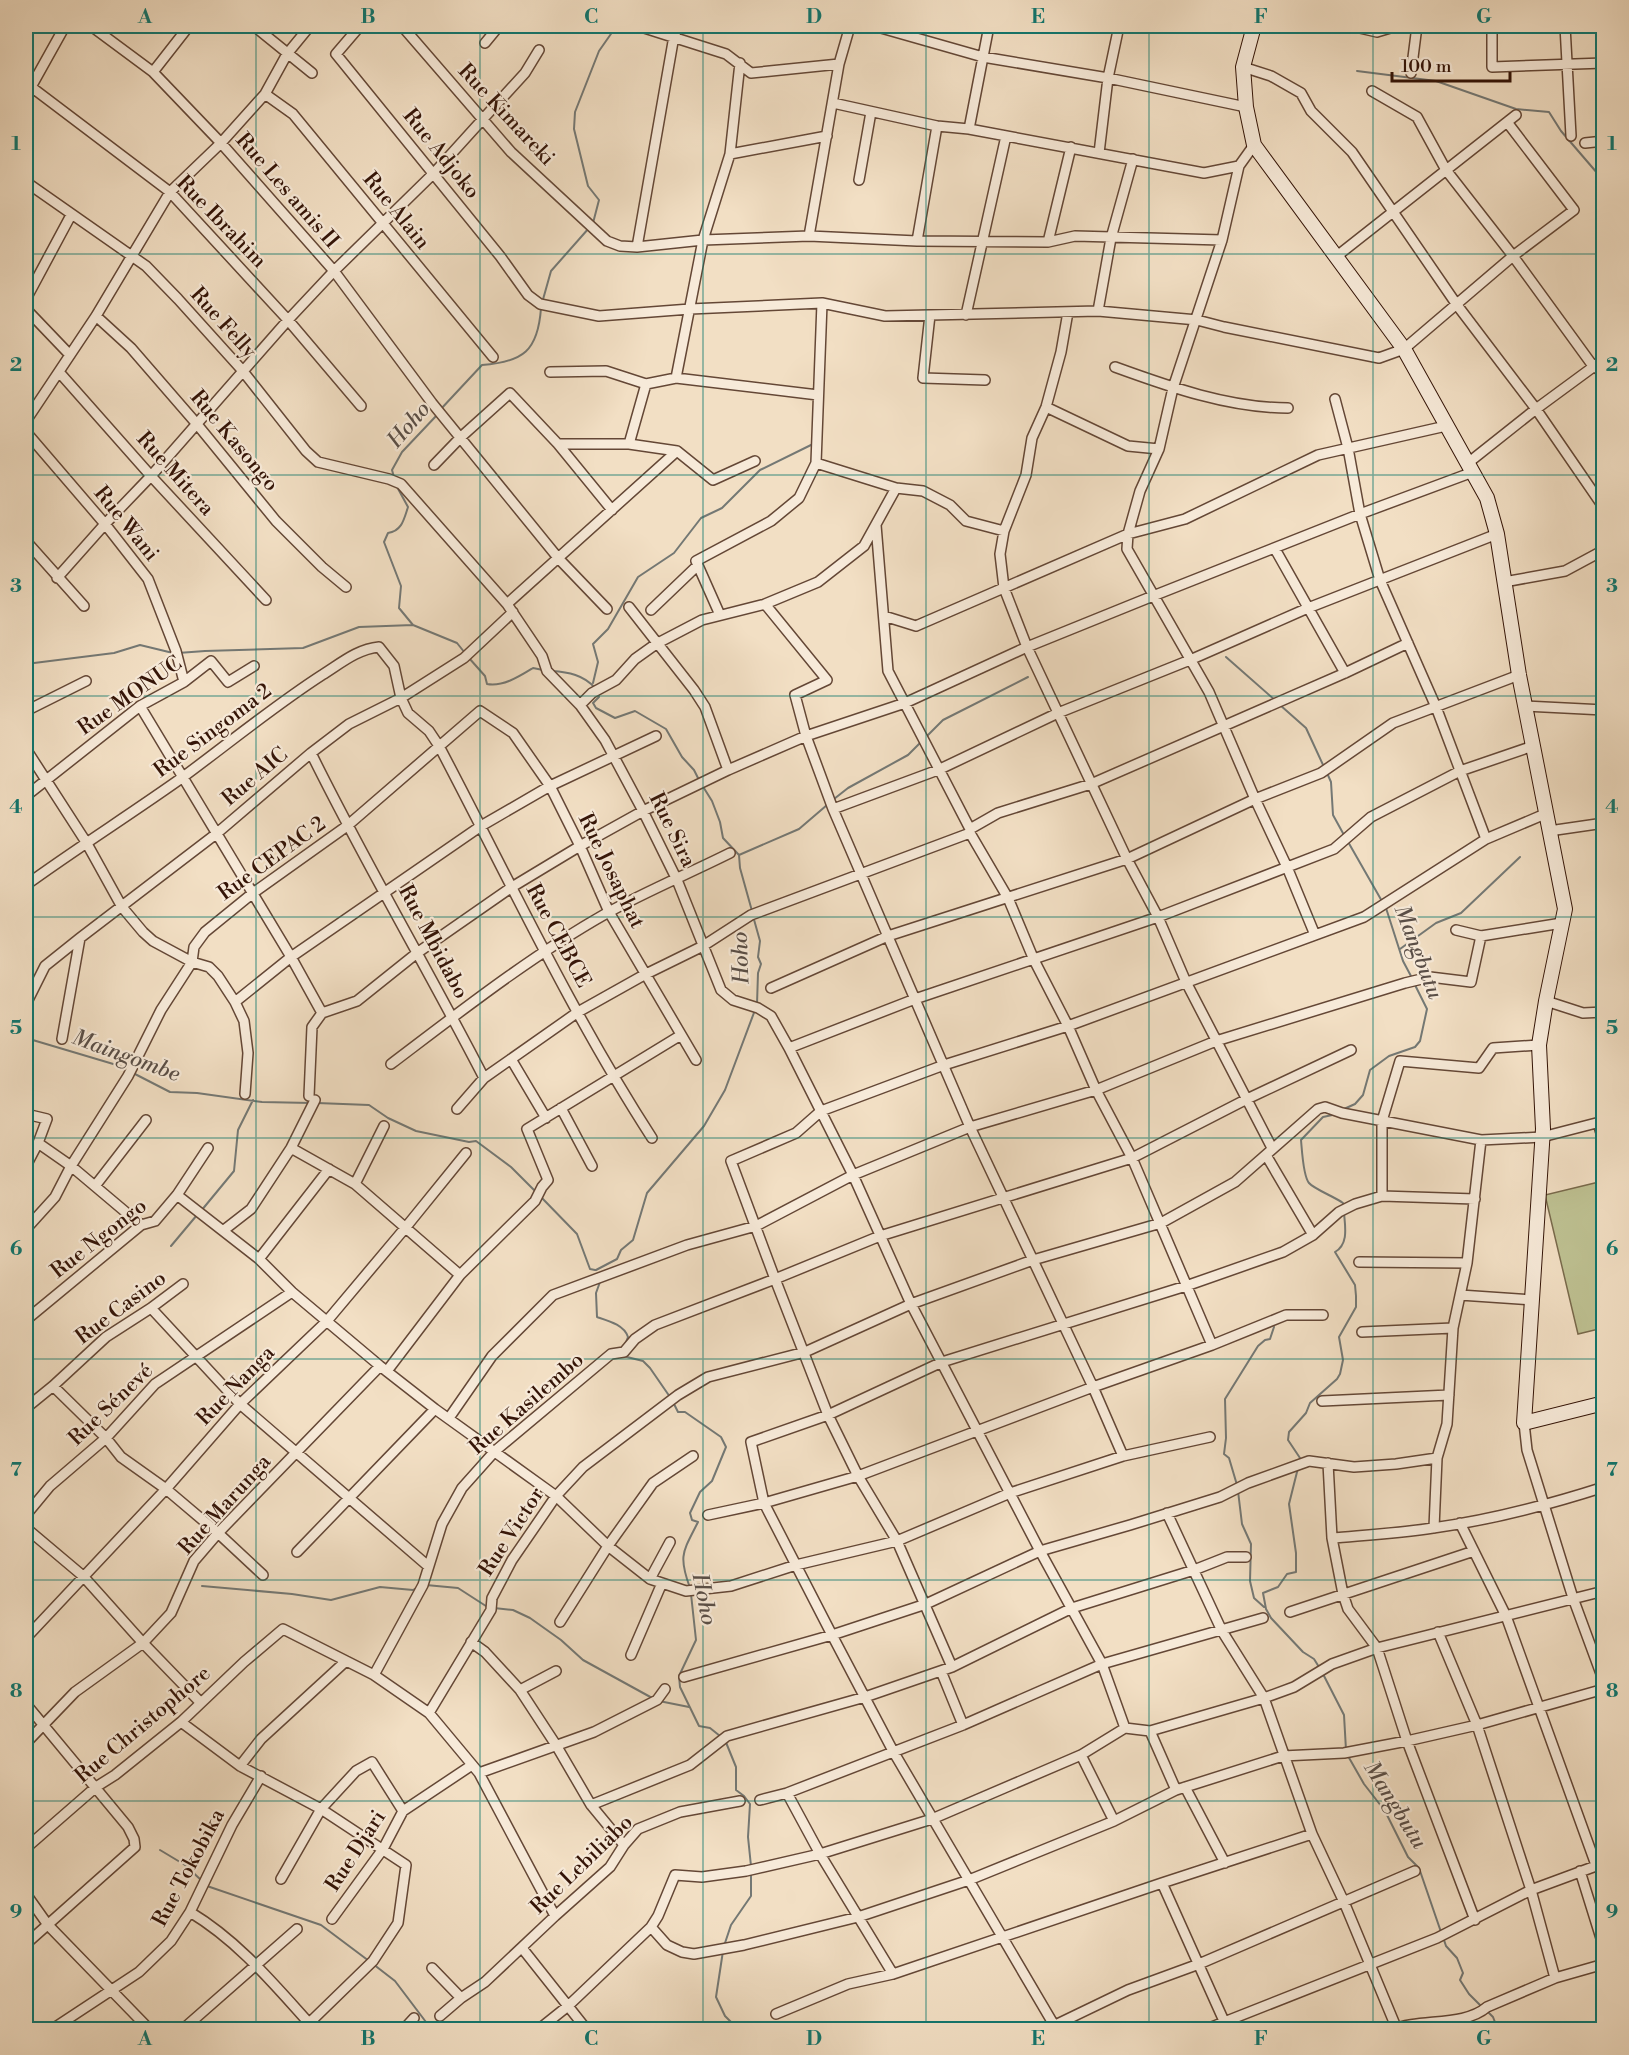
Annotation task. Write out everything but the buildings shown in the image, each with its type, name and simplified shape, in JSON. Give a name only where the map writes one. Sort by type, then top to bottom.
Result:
[{"type":"street","points":[[26,101],[28,85],[65,26]]},
{"type":"street","name":"Rue Les amis II","points":[[91,26],[153,72],[221,143],[334,271],[432,403],[559,559],[607,609]]},
{"type":"street","points":[[153,72],[189,26]]},
{"type":"street","points":[[254,26],[312,73]]},
{"type":"street","points":[[26,421],[96,316],[170,192],[221,143],[265,94],[287,54],[310,26]]},
{"type":"street","name":"Rue Adjoko","points":[[359,26],[336,54],[434,173],[528,295],[543,305],[599,316],[690,309]]},
{"type":"street","name":"Rue Kimareki","points":[[402,26],[511,152],[606,241],[620,246],[637,247],[703,240],[809,236],[917,241],[1048,242],[1075,236],[1222,240]]},
{"type":"street","points":[[485,43],[500,26]]},
{"type":"street","points":[[638,26],[726,54],[751,74],[839,64]]},
{"type":"street","points":[[637,247],[674,36],[679,26]]},
{"type":"street","points":[[809,236],[839,64],[850,26]]},
{"type":"street","points":[[874,26],[983,57],[1108,78],[1246,107]]},
{"type":"street","points":[[969,129],[989,26]]},
{"type":"street","points":[[1098,153],[1108,78],[1119,26]]},
{"type":"street","points":[[1236,26],[1253,27],[1243,68],[1246,107],[1254,145],[1404,350],[1487,498],[1497,534],[1519,675],[1565,909],[1539,1045],[1543,1130],[1524,1423],[1527,1450],[1544,1506],[1573,1598],[1604,1682]]},
{"type":"street","points":[[1351,26],[1377,32],[1397,26]]},
{"type":"street","points":[[1411,73],[1417,26]]},
{"type":"street","points":[[1492,26],[1492,67],[1604,63]]},
{"type":"street","points":[[1565,26],[1571,136]]},
{"type":"street","points":[[57,578],[152,476],[242,370],[288,320],[334,271],[434,173],[525,73],[539,50]]},
{"type":"street","points":[[676,378],[703,240],[730,154],[740,63]]},
{"type":"street","points":[[1243,68],[1271,76],[1301,93],[1311,111],[1352,152],[1457,305],[1536,409],[1604,508]]},
{"type":"street","name":"Rue Ibrahim","points":[[28,85],[170,192],[288,320],[361,406]]},
{"type":"street","points":[[1372,91],[1417,117],[1446,170],[1513,256],[1593,366],[1604,373]]},
{"type":"street","name":"Rue Alain","points":[[265,94],[294,114],[493,357]]},
{"type":"street","points":[[833,103],[937,126],[969,129],[1204,173],[1239,166]]},
{"type":"street","points":[[859,180],[871,111]]},
{"type":"street","points":[[1337,256],[1516,115]]},
{"type":"street","points":[[690,309],[822,303],[885,316],[1098,311],[1197,320],[1379,358],[1404,350],[1513,256],[1574,210],[1507,122]]},
{"type":"street","points":[[917,241],[937,126]]},
{"type":"street","points":[[730,154],[827,136]]},
{"type":"street","points":[[966,315],[1006,136]]},
{"type":"street","points":[[1585,143],[1604,141]]},
{"type":"street","points":[[1254,145],[1239,166],[1222,240],[1173,388],[1159,449],[1140,491],[1128,534],[1127,549],[1209,692],[1315,935]]},
{"type":"street","points":[[1048,242],[1071,147]]},
{"type":"street","points":[[1098,311],[1111,238],[1134,159]]},
{"type":"street","name":"Rue Felly","points":[[26,182],[70,215],[146,266],[242,370],[306,452],[318,462],[389,479],[400,484]]},
{"type":"street","points":[[26,299],[70,215]]},
{"type":"street","points":[[720,615],[696,561],[771,521],[799,498],[816,463],[822,303]]},
{"type":"street","points":[[26,309],[70,355]]},
{"type":"street","points":[[1068,312],[1061,352],[1046,407],[1032,438],[1026,475],[1004,531],[1000,554],[1004,588],[1027,647],[1126,859],[1158,917],[1186,982],[1247,1099],[1269,1152],[1313,1235]]},
{"type":"street","points":[[930,315],[922,378],[985,380]]},
{"type":"street","name":"Rue Kasongo","points":[[96,316],[131,348],[276,521],[322,567],[346,587]]},
{"type":"street","points":[[224,1230],[251,1209],[291,1148],[313,1101],[312,1027],[322,1013],[357,1001],[417,953],[512,887],[643,811],[728,770],[806,736],[905,703],[1027,647],[1275,549],[1471,468],[1536,409],[1604,359]]},
{"type":"street","points":[[1115,367],[1173,388],[1262,408],[1288,408]]},
{"type":"street","points":[[550,372],[606,371],[646,384],[676,378],[818,395]]},
{"type":"street","name":"Rue Mitera","points":[[59,372],[266,600]]},
{"type":"street","points":[[629,444],[646,384]]},
{"type":"street","points":[[434,465],[510,393],[558,444],[612,510]]},
{"type":"street","points":[[1335,399],[1348,448],[1360,514],[1380,580],[1436,707],[1486,839]]},
{"type":"street","points":[[1046,407],[1128,446],[1159,449]]},
{"type":"street","points":[[884,616],[916,626],[1128,534],[1185,519],[1318,455],[1446,426]]},
{"type":"street","name":"Rue Wani","points":[[26,432],[148,579],[184,682]]},
{"type":"street","points":[[558,444],[629,444],[677,451],[713,480],[754,461]]},
{"type":"street","name":"Rue AIC","points":[[26,1004],[45,966],[216,834],[311,753],[349,724],[401,699],[467,656],[510,608],[559,559],[677,451]]},
{"type":"street","points":[[816,463],[896,488],[923,491],[950,505],[966,521],[1004,531]]},
{"type":"street","name":"Rue Sira","points":[[400,484],[510,608],[542,656],[546,669],[580,705],[614,755],[677,880],[721,990],[733,1000],[755,1007],[771,1016],[789,1048]]},
{"type":"street","points":[[580,705],[592,693],[616,680],[635,659],[656,644],[702,620],[765,604],[818,582],[864,546],[896,488]]},
{"type":"street","points":[[876,525],[888,671],[970,831],[1008,898],[1034,960],[1068,1026],[1096,1090],[1132,1158],[1212,1345]]},
{"type":"street","points":[[833,809],[938,770],[1058,713],[1190,660],[1308,608],[1497,534]]},
{"type":"street","points":[[26,541],[84,606]]},
{"type":"street","points":[[1275,549],[1345,673]]},
{"type":"street","points":[[1504,582],[1565,571],[1604,550]]},
{"type":"street","points":[[651,610],[698,565]]},
{"type":"street","points":[[765,604],[827,680],[795,695],[806,736],[833,809],[970,1127],[1093,1387],[1123,1456]]},
{"type":"street","points":[[629,607],[705,707],[728,770]]},
{"type":"street","points":[[457,1109],[484,1078],[578,1012],[644,975],[703,946],[753,914],[970,831],[998,813],[1091,784],[1345,673],[1408,643]]},
{"type":"street","name":"Rue Singoma 2","points":[[26,885],[182,777],[289,696],[367,648],[379,647],[394,666],[401,699]]},
{"type":"street","name":"Rue MONUC","points":[[26,796],[140,706],[184,682],[212,661],[228,682],[254,666]]},
{"type":"street","points":[[771,988],[888,936],[1126,859],[1255,799],[1321,773],[1393,723],[1519,675]]},
{"type":"street","points":[[26,711],[86,681]]},
{"type":"street","name":"Rue CEBCE","points":[[401,699],[408,713],[429,731],[439,746],[613,1078],[652,1138]]},
{"type":"street","points":[[140,706],[291,957],[322,1013]]},
{"type":"street","points":[[1525,706],[1604,710]]},
{"type":"street","name":"Rue CEPAC 2","points":[[26,1229],[55,1197],[71,1166],[129,1072],[160,1010],[192,962],[194,947],[205,932],[253,893],[347,826],[480,711]]},
{"type":"street","name":"Rue Josaphat","points":[[480,711],[513,733],[550,786],[609,912],[696,1060]]},
{"type":"street","points":[[235,1002],[291,957],[481,826],[550,786],[656,736]]},
{"type":"street","points":[[1125,1728],[1102,1664],[1040,1551],[911,1304],[853,1175],[789,1048],[915,999],[1158,917],[1334,849],[1371,817],[1460,771],[1533,746]]},
{"type":"street","points":[[26,749],[86,842],[122,907],[153,941],[192,962],[209,967],[218,976],[235,1002],[244,1022],[248,1053],[245,1094]]},
{"type":"street","name":"Rue Mbidabo","points":[[311,753],[347,826],[385,891],[484,1078]]},
{"type":"street","points":[[952,1667],[897,1541],[858,1476],[828,1415],[731,1161],[796,1133],[821,1111],[944,1065],[1068,1026],[1364,917],[1486,839],[1545,814]]},
{"type":"street","points":[[1549,831],[1604,823]]},
{"type":"street","points":[[391,1064],[545,951],[609,912],[730,854]]},
{"type":"street","points":[[1456,930],[1481,936],[1562,923]]},
{"type":"street","points":[[449,1418],[492,1356],[553,1295],[687,1245],[756,1226],[853,1175],[970,1127],[1096,1090],[1216,1041],[1405,982],[1430,977],[1471,982],[1481,936]]},
{"type":"street","points":[[62,1039],[80,938]]},
{"type":"street","points":[[1546,1001],[1583,1013],[1604,1012]]},
{"type":"street","points":[[511,1059],[546,1118],[681,1035]]},
{"type":"street","points":[[1382,1196],[1382,1121],[1400,1061],[1479,1068],[1493,1048],[1539,1045]]},
{"type":"street","points":[[775,1279],[880,1236],[1132,1158],[1247,1099],[1351,1050]]},
{"type":"street","name":"Rue Victor","points":[[429,1713],[491,1610],[492,1598],[512,1560],[556,1496],[583,1467],[678,1395],[708,1377],[805,1352],[911,1304],[1033,1260],[1161,1223],[1235,1182],[1318,1109],[1325,1107],[1382,1121]]},
{"type":"street","points":[[561,1108],[592,1166]]},
{"type":"street","points":[[26,1114],[47,1119],[26,1166]]},
{"type":"street","name":"Rue Marunga","points":[[26,1743],[75,1692],[143,1643],[171,1613],[194,1561],[218,1533],[384,1368],[460,1275],[535,1201],[548,1180],[527,1129],[546,1118]]},
{"type":"street","name":"Rue Ngongo","points":[[95,1186],[146,1120]]},
{"type":"street","points":[[1382,1121],[1481,1140],[1542,1137],[1601,1122],[1604,1143]]},
{"type":"street","points":[[356,1184],[384,1126]]},
{"type":"street","points":[[1434,1528],[1437,1458],[1447,1424],[1453,1328],[1467,1263],[1481,1140]]},
{"type":"street","points":[[38,1143],[71,1166],[141,1225]]},
{"type":"street","name":"Rue Ngongo","points":[[26,1320],[141,1225],[155,1221],[177,1195],[208,1148]]},
{"type":"street","points":[[291,1148],[356,1184],[460,1275]]},
{"type":"street","name":"Rue Nanga","points":[[26,1638],[166,1489],[240,1404],[327,1321],[466,1153]]},
{"type":"street","points":[[259,1259],[329,1169]]},
{"type":"street","points":[[177,1195],[259,1259],[292,1292],[435,1409],[556,1496],[608,1546],[650,1579],[691,1591],[731,1586],[796,1565],[897,1541],[1010,1493],[1123,1456],[1210,1437]]},
{"type":"street","points":[[1415,1871],[1199,1964],[1128,1990],[1049,2027],[1002,1936],[893,1751],[764,1503],[751,1442],[828,1415],[942,1362],[1186,1286],[1283,1252],[1313,1235],[1342,1211],[1382,1196],[1474,1199]]},
{"type":"street","points":[[1359,1262],[1467,1263]]},
{"type":"street","name":"Rue Kasilembo","points":[[374,1675],[423,1585],[442,1524],[462,1488],[495,1451],[611,1354],[624,1352],[635,1339],[654,1325],[775,1279]]},
{"type":"street","name":"Rue Casino","points":[[26,1408],[106,1337],[183,1284]]},
{"type":"street","name":"Rue Sénevé","points":[[26,1515],[50,1486],[106,1438],[155,1384],[292,1292]]},
{"type":"street","points":[[1460,1295],[1532,1300]]},
{"type":"street","points":[[151,1308],[240,1404],[428,1566]]},
{"type":"street","points":[[708,1515],[764,1503],[858,1476],[1093,1387],[1212,1345],[1286,1315],[1323,1315]]},
{"type":"street","points":[[1362,1332],[1453,1328]]},
{"type":"street","points":[[53,1386],[106,1438],[121,1457],[166,1489],[263,1575]]},
{"type":"street","points":[[1322,1401],[1449,1395]]},
{"type":"street","points":[[1524,1423],[1604,1403]]},
{"type":"street","points":[[297,1552],[435,1409]]},
{"type":"street","points":[[560,1622],[608,1546],[653,1483],[693,1456]]},
{"type":"street","points":[[684,1677],[832,1635],[926,1604],[1040,1551],[1220,1497],[1248,1483],[1309,1461],[1354,1467],[1437,1458]]},
{"type":"street","points":[[1328,1463],[1332,1538],[1343,1594],[1348,1609],[1377,1648],[1407,1742],[1475,1920]]},
{"type":"street","points":[[1332,1538],[1434,1528],[1544,1506],[1604,1488]]},
{"type":"street","points":[[1167,1513],[1222,1631],[1264,1698],[1312,1834],[1344,1902],[1394,2028],[1458,2018],[1555,1978],[1604,1964]]},
{"type":"street","points":[[1204,2030],[1226,2026],[1437,1938],[1531,1890],[1600,1864],[1506,1616],[1460,1523]]},
{"type":"street","points":[[26,1528],[83,1576],[200,1702]]},
{"type":"street","points":[[650,1579],[670,1542]]},
{"type":"street","points":[[1290,1612],[1474,1551]]},
{"type":"street","points":[[865,1697],[952,1667],[1072,1608],[1194,1570],[1227,1557],[1246,1557]]},
{"type":"street","points":[[631,1654],[662,1583]]},
{"type":"street","points":[[538,2030],[568,2006],[651,1927],[675,1875],[702,1877],[749,1870],[820,1854],[932,1818],[1081,1755],[1125,1728],[1150,1731],[1264,1698],[1294,1687],[1332,1664],[1377,1648],[1604,1591]]},
{"type":"street","points":[[760,1800],[787,1793],[963,1725],[1102,1664],[1263,1618]]},
{"type":"street","name":"Rue Christophore","points":[[26,1848],[96,1787],[115,1775],[181,1722],[200,1702],[283,1629],[346,1661]]},
{"type":"street","points":[[1438,1632],[1477,1725],[1531,1890],[1555,1978]]},
{"type":"street","points":[[471,1642],[485,1652],[520,1690],[591,1805],[624,1845]]},
{"type":"street","points":[[240,1766],[261,1739],[346,1661],[374,1675],[429,1713],[479,1773],[555,1916]]},
{"type":"street","points":[[520,1690],[556,1671]]},
{"type":"street","points":[[941,1671],[963,1725]]},
{"type":"street","points":[[479,1773],[594,1732],[657,1700],[665,1689]]},
{"type":"street","points":[[651,1927],[667,1945],[682,1952],[694,1954],[858,1917],[969,1880],[1114,1821],[1180,1789],[1283,1756],[1349,1752],[1407,1742],[1604,1689]]},
{"type":"street","name":"Rue Lebiliabo","points":[[591,1805],[690,1765],[724,1739],[865,1697]]},
{"type":"street","points":[[26,1704],[128,1827],[135,1847],[26,1944]]},
{"type":"street","points":[[181,1722],[240,1766],[321,1809],[406,1865],[398,1923],[372,1962],[306,2026],[256,1964],[214,1926],[190,1912]]},
{"type":"street","points":[[1150,1731],[1180,1789],[1225,1863]]},
{"type":"street","points":[[1081,1755],[1114,1821]]},
{"type":"street","points":[[281,1879],[321,1809],[356,1771],[372,1762],[403,1811]]},
{"type":"street","name":"Rue Djari","points":[[332,1919],[383,1849],[403,1811],[472,1765]]},
{"type":"street","name":"Rue Tokobika","points":[[51,2030],[139,1972],[171,1941],[190,1912],[232,1824],[261,1776]]},
{"type":"street","points":[[787,1793],[820,1854],[893,1974]]},
{"type":"street","name":"Rue Lebiliabo","points":[[440,2016],[485,1982],[610,1868],[624,1845],[638,1829],[680,1812],[740,1801]]},
{"type":"street","points":[[776,2014],[848,1984],[893,1974],[1162,1882],[1312,1834]]},
{"type":"street","points":[[1580,1871],[1604,1948]]},
{"type":"street","points":[[1162,1882],[1226,2026]]},
{"type":"street","points":[[26,1894],[48,1925],[150,2030]]},
{"type":"street","points":[[182,2030],[297,1929]]},
{"type":"street","points":[[522,1948],[587,2030]]},
{"type":"street","points":[[432,1968],[461,1998]]},
{"type":"street","points":[[403,2030],[414,2018]]},
{"type":"green space","points":[[1603,1181],[1603,1328],[1578,1334],[1545,1195]]},
{"type":"waterway","name":"Hoho","points":[[593,223],[599,200],[588,186],[574,129],[575,112],[599,51],[613,31],[630,26]]},
{"type":"waterway","points":[[1357,71],[1436,81],[1516,109],[1549,112],[1561,131],[1604,181]]},
{"type":"waterway","name":"Hoho","points":[[542,303],[551,271],[589,228]]},
{"type":"waterway","name":"Hoho","points":[[440,410],[482,365],[508,361],[526,352],[536,335],[541,308]]},
{"type":"waterway","name":"Hoho","points":[[394,477],[392,470],[402,452],[437,415]]},
{"type":"waterway","points":[[593,683],[598,662],[593,644],[608,629],[638,577],[674,553],[701,518],[722,508],[760,470],[813,444]]},
{"type":"waterway","name":"Hoho","points":[[396,485],[408,507],[402,524],[393,532],[388,533],[384,542],[401,586],[399,608],[413,625],[457,643],[465,653]]},
{"type":"waterway","points":[[178,653],[303,648],[359,627],[413,625]]},
{"type":"waterway","points":[[26,664],[114,653],[140,645],[173,653]]},
{"type":"waterway","name":"Mangbutu","points":[[1226,657],[1276,701]]},
{"type":"waterway","name":"Hoho","points":[[469,658],[485,676],[487,684],[493,685],[517,677],[533,668],[543,670]]},
{"type":"waterway","name":"Hoho","points":[[552,671],[575,675],[586,680],[595,688]]},
{"type":"waterway","points":[[925,738],[943,720],[1028,677]]},
{"type":"waterway","name":"Hoho","points":[[598,693],[599,697],[593,703],[596,708],[615,718],[635,711],[666,729],[699,780]]},
{"type":"waterway","name":"Mangbutu","points":[[1280,705],[1306,728],[1324,767]]},
{"type":"waterway","points":[[834,799],[848,788],[908,755],[921,742]]},
{"type":"waterway","name":"Mangbutu","points":[[1327,773],[1331,782],[1333,815],[1344,835]]},
{"type":"waterway","name":"Hoho","points":[[702,785],[712,801],[723,838],[739,855],[740,868],[752,911]]},
{"type":"waterway","points":[[739,855],[799,829],[827,805]]},
{"type":"waterway","name":"Mangbutu","points":[[1347,840],[1383,903]]},
{"type":"waterway","points":[[1400,949],[1436,923],[1461,913],[1520,857]]},
{"type":"waterway","name":"Mangbutu","points":[[1386,908],[1403,961],[1412,978]]},
{"type":"waterway","name":"Hoho","points":[[753,916],[760,941],[758,957],[761,964],[758,973],[757,1004]]},
{"type":"waterway","name":"Mangbutu","points":[[1344,1109],[1355,1104],[1363,1095],[1370,1070],[1389,1056],[1415,1047],[1420,1041],[1427,1009],[1414,983]]},
{"type":"waterway","name":"Hoho","points":[[596,1270],[617,1259],[621,1250],[633,1240],[647,1193],[704,1126],[725,1090],[755,1010]]},
{"type":"waterway","name":"Maingombe","points":[[26,1038],[128,1070]]},
{"type":"waterway","name":"Maingombe","points":[[133,1073],[170,1092],[197,1093],[262,1102],[311,1103]]},
{"type":"waterway","points":[[201,1211],[234,1171],[238,1130],[253,1100]]},
{"type":"waterway","points":[[317,1103],[369,1105],[388,1118],[416,1131],[469,1142],[476,1141],[511,1167],[536,1192]]},
{"type":"waterway","name":"Mangbutu","points":[[1337,1114],[1323,1117],[1301,1140],[1307,1180],[1315,1188],[1343,1203],[1343,1207]]},
{"type":"waterway","points":[[540,1196],[577,1234],[590,1269],[595,1270]]},
{"type":"waterway","name":"Mangbutu","points":[[1299,1462],[1300,1458],[1288,1440],[1289,1432],[1306,1413],[1310,1403],[1340,1374],[1343,1360],[1339,1337],[1356,1307],[1355,1285],[1335,1252],[1344,1240],[1344,1213]]},
{"type":"waterway","points":[[171,1246],[197,1215]]},
{"type":"waterway","name":"Hoho","points":[[600,1282],[596,1293],[597,1317],[623,1329],[628,1337],[625,1345]]},
{"type":"waterway","points":[[1237,1485],[1229,1458],[1224,1454],[1225,1399],[1258,1346],[1270,1339],[1274,1327]]},
{"type":"waterway","name":"Hoho","points":[[623,1356],[643,1361],[670,1397]]},
{"type":"waterway","name":"Hoho","points":[[673,1402],[678,1412],[685,1412],[721,1437],[726,1447],[712,1481],[700,1492],[690,1513],[692,1520],[698,1522],[686,1547],[683,1561],[690,1588]]},
{"type":"waterway","name":"Mangbutu","points":[[1298,1468],[1289,1504],[1296,1553],[1296,1572],[1287,1574],[1278,1587],[1263,1593],[1266,1609],[1271,1618],[1303,1652],[1314,1659],[1319,1667]]},
{"type":"waterway","points":[[1238,1491],[1242,1524],[1251,1544],[1250,1581],[1254,1598],[1264,1607]]},
{"type":"waterway","points":[[426,1585],[458,1588],[489,1608]]},
{"type":"waterway","points":[[202,1586],[331,1600],[380,1587],[413,1590],[418,1587]]},
{"type":"waterway","name":"Hoho","points":[[691,1594],[696,1640],[679,1676],[680,1687],[699,1726],[710,1728],[720,1736]]},
{"type":"waterway","points":[[494,1608],[513,1610],[530,1618],[561,1640],[583,1660],[654,1699]]},
{"type":"waterway","name":"Mangbutu","points":[[1322,1672],[1344,1715],[1346,1750]]},
{"type":"waterway","points":[[659,1701],[689,1707]]},
{"type":"waterway","name":"Hoho","points":[[725,1740],[736,1767],[736,1790],[750,1804],[748,1837],[751,1866]]},
{"type":"waterway","name":"Mangbutu","points":[[1348,1756],[1364,1784],[1385,1811],[1408,1857],[1419,1868],[1441,1932]]},
{"type":"waterway","points":[[160,1850],[185,1865],[201,1880]]},
{"type":"waterway","name":"Hoho","points":[[724,1946],[731,1925],[751,1896],[751,1872]]},
{"type":"waterway","points":[[207,1886],[321,1925],[369,1961]]},
{"type":"waterway","name":"Mangbutu","points":[[1443,1937],[1446,1946],[1457,1958],[1463,1973],[1460,1980],[1469,1994],[1482,2007]]},
{"type":"waterway","name":"Hoho","points":[[723,1951],[716,1997],[725,2016],[739,2030]]},
{"type":"waterway","points":[[373,1964],[395,1981],[432,2030]]},
{"type":"waterway","name":"Mangbutu","points":[[1486,2010],[1493,2017],[1498,2030]]}]
